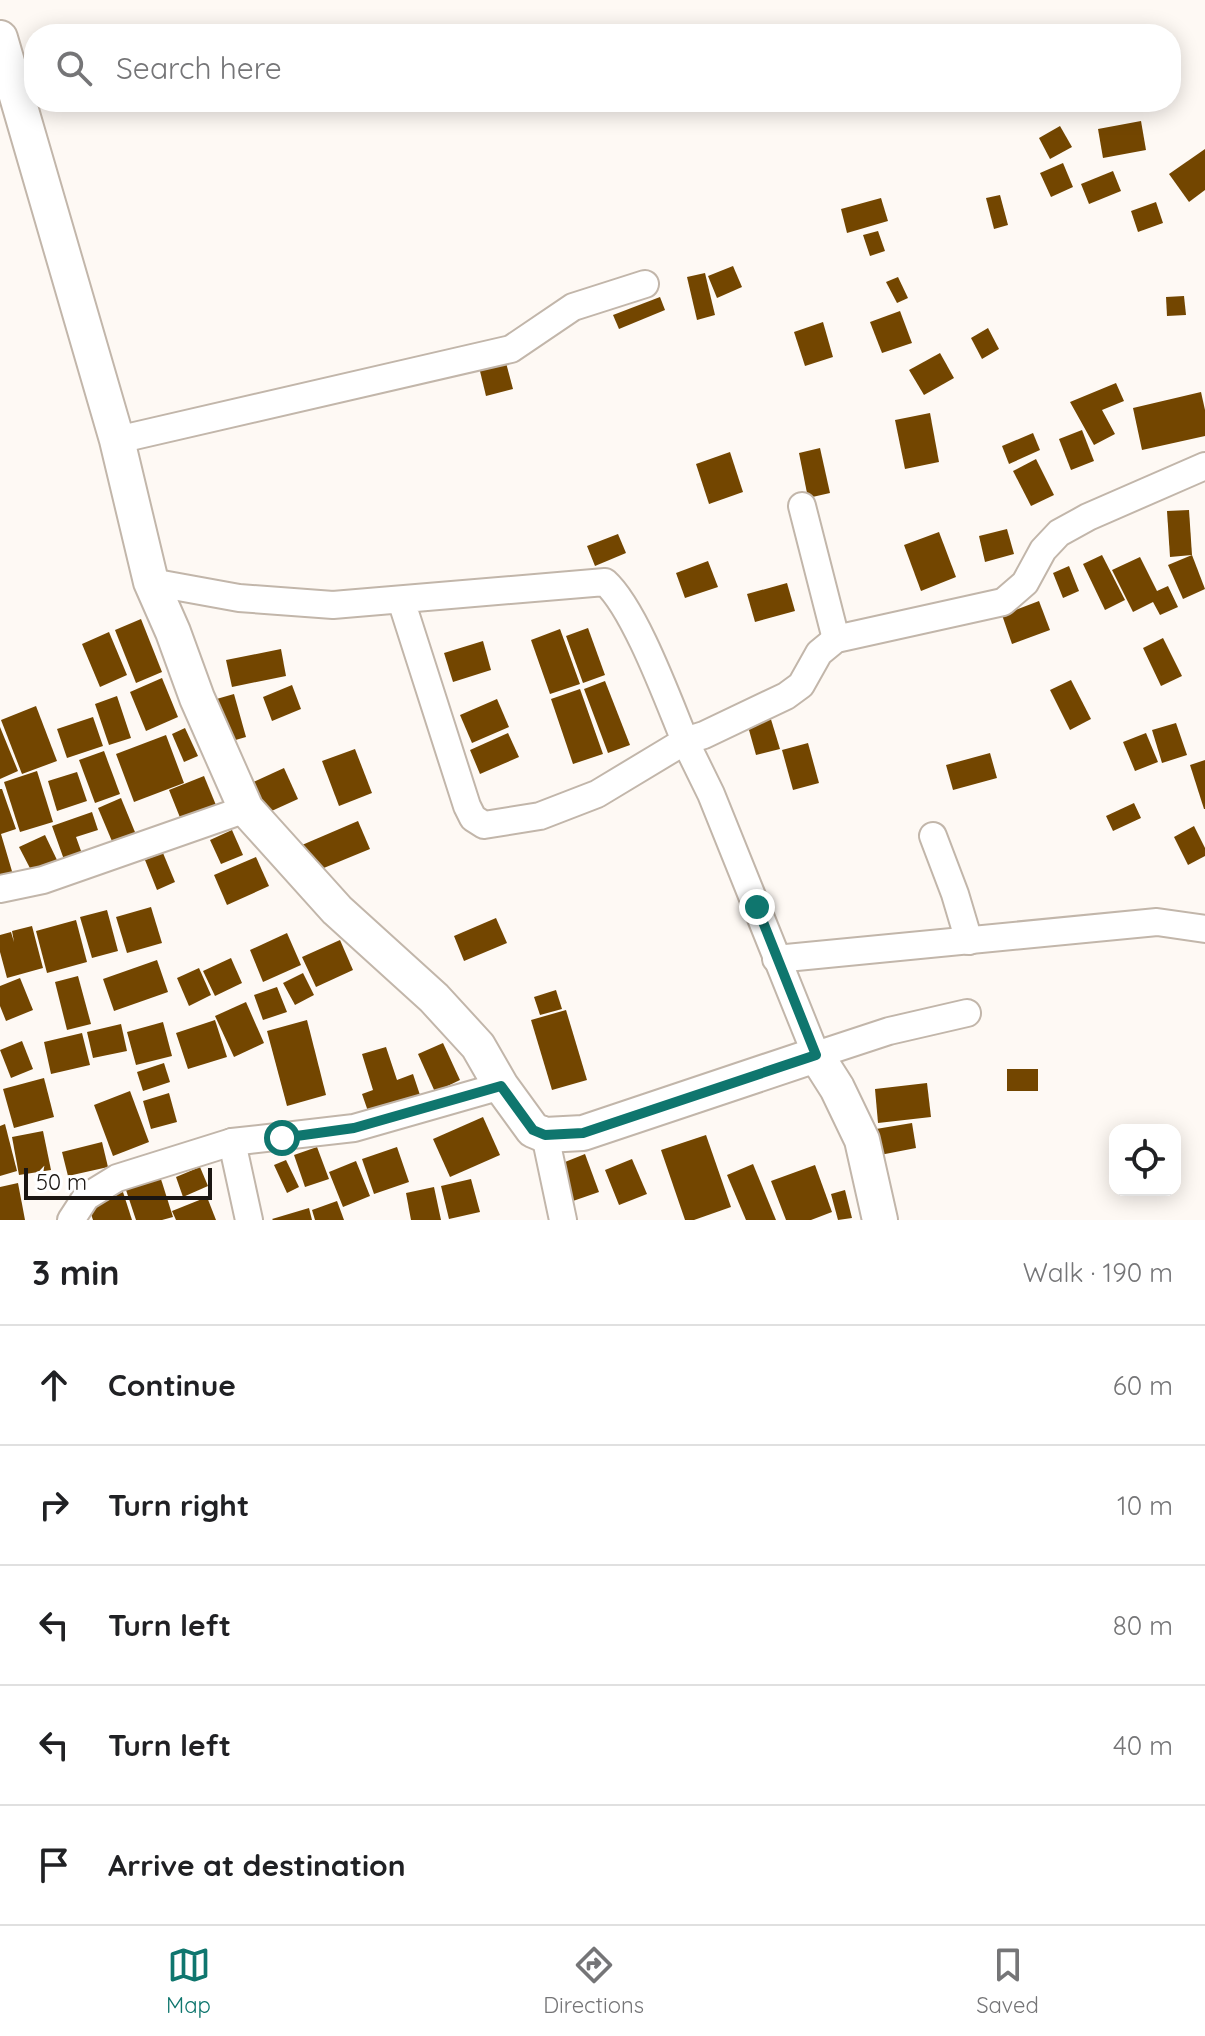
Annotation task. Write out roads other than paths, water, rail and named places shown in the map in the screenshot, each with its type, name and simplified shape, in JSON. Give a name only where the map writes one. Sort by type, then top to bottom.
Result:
[{"type":"street","points":[[0,38],[117,440],[151,582],[246,809],[337,910],[434,998],[478,1046],[501,1086],[533,1130],[545,1135],[583,1133],[889,1031],[967,1013]]},
{"type":"street","points":[[117,440],[511,349],[573,307],[645,284]]},
{"type":"street","points":[[401,600],[473,818],[484,825],[540,816],[597,794],[685,741],[786,696],[801,685],[819,653],[836,639],[1003,602],[1025,583],[1043,550],[1059,533],[1088,517],[1205,466]]},
{"type":"street","points":[[802,506],[836,639]]},
{"type":"street","points":[[151,582],[239,598],[333,605],[605,582],[618,594],[666,695],[711,794],[816,1055],[837,1088],[862,1140],[880,1220]]},
{"type":"street","points":[[0,889],[43,880],[246,809]]},
{"type":"street","points":[[933,836],[969,941]]},
{"type":"street","points":[[776,959],[1157,922],[1205,929]]},
{"type":"street","points":[[71,1220],[86,1197],[117,1178],[232,1142],[354,1128],[501,1086]]},
{"type":"street","points":[[545,1135],[563,1220]]},
{"type":"street","points":[[232,1142],[249,1220]]}]
